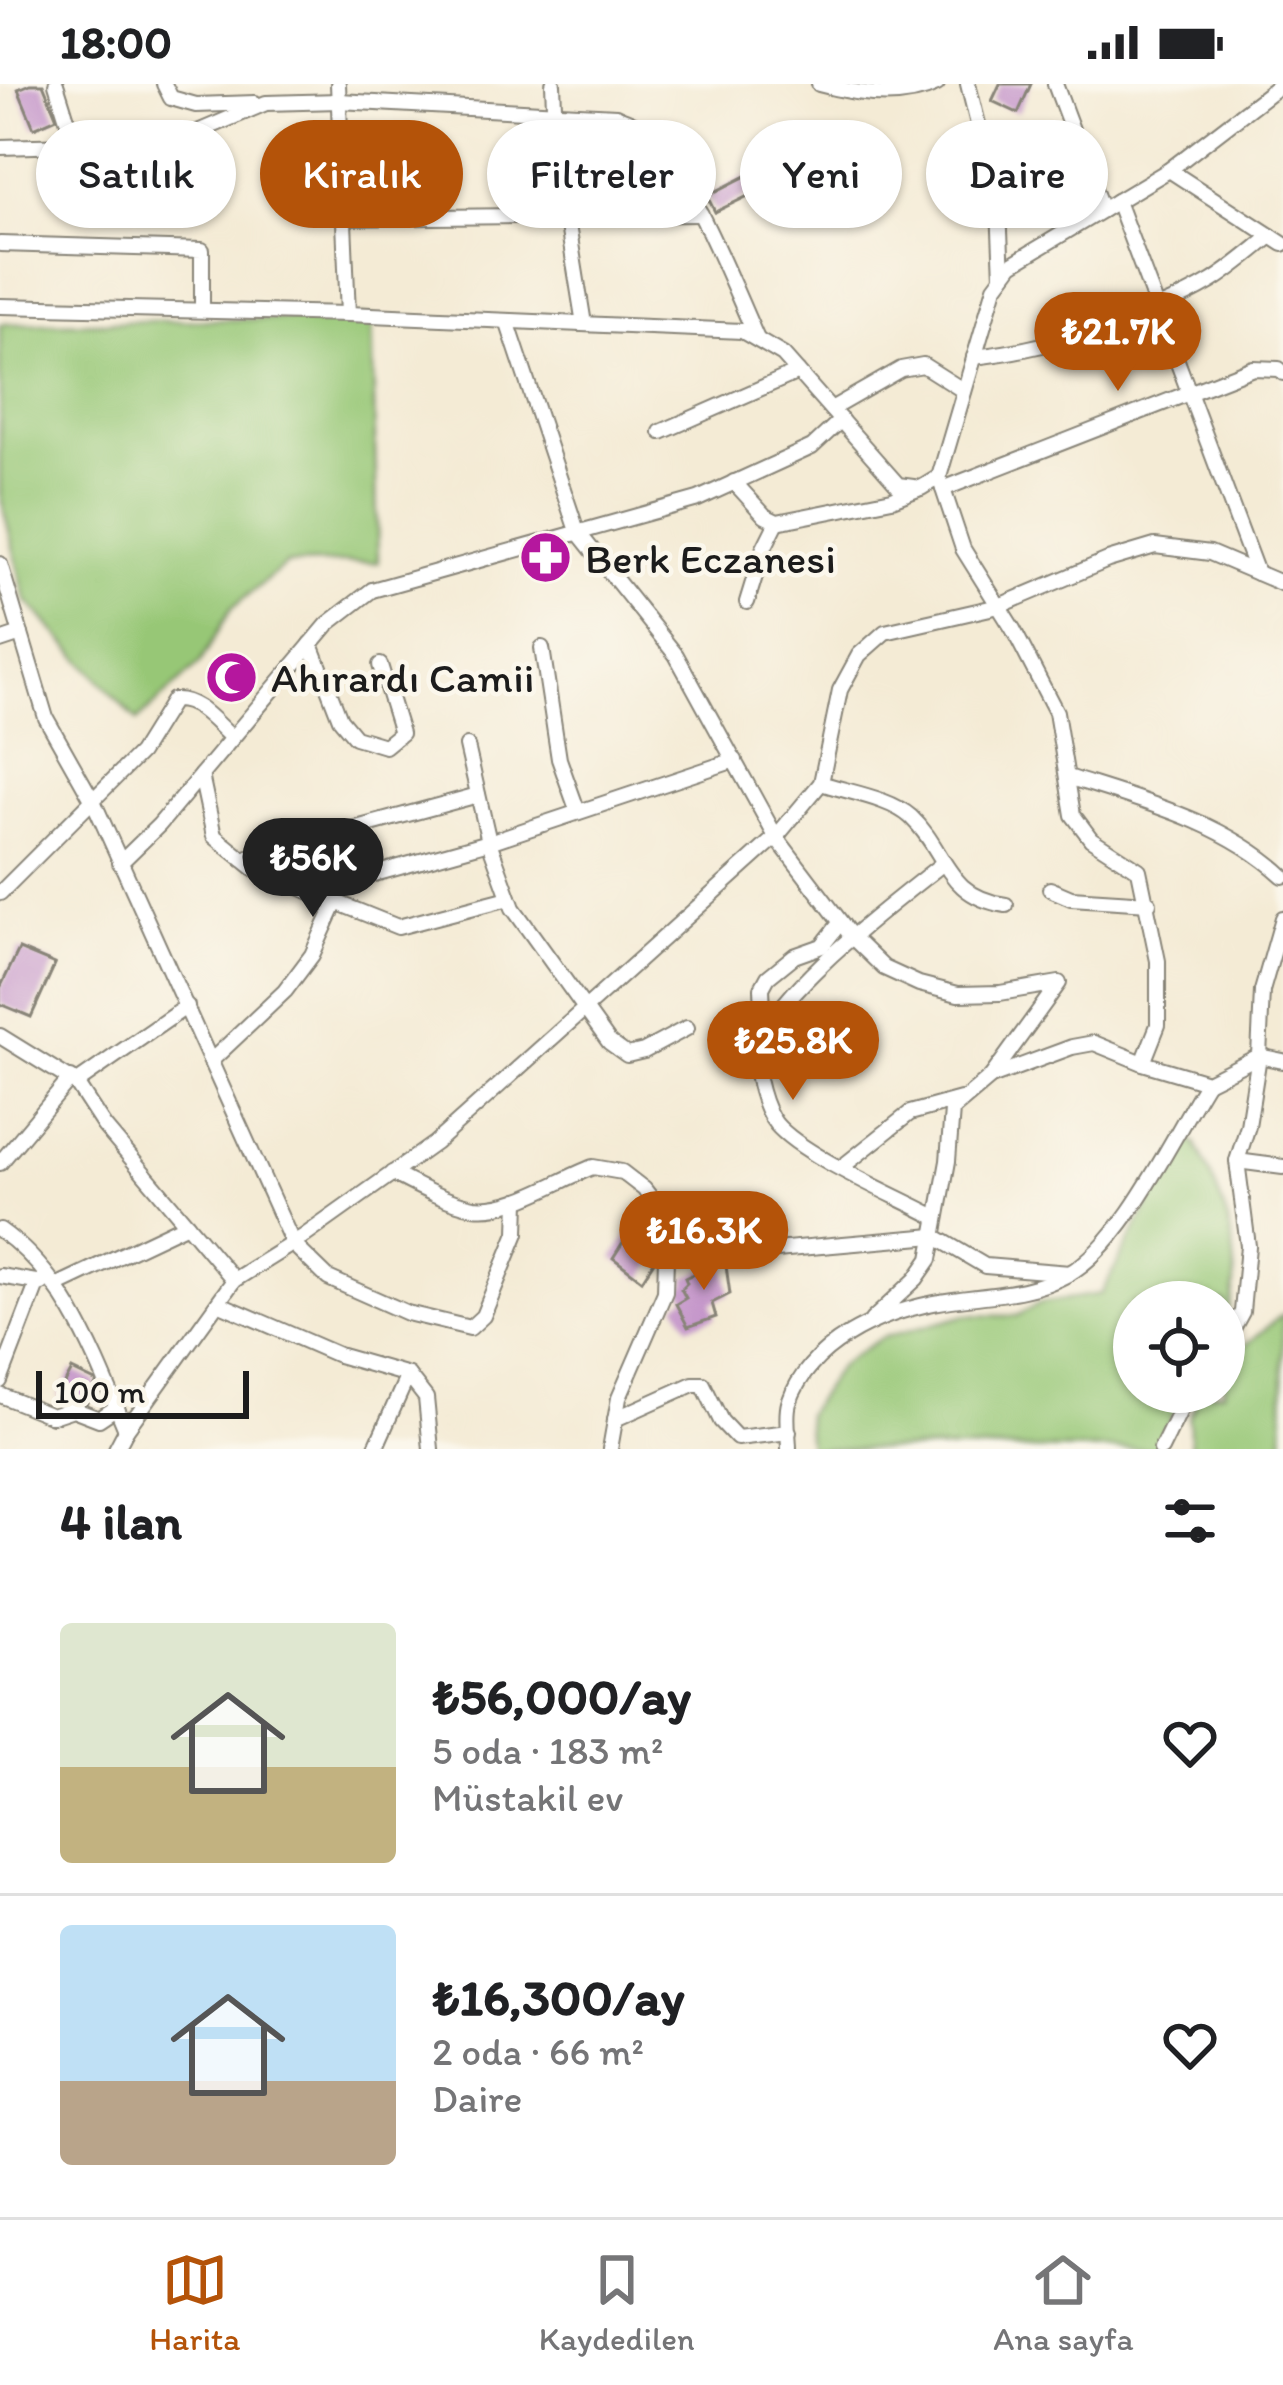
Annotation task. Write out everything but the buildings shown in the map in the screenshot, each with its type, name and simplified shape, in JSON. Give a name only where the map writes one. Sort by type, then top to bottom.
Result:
[{"type":"street","points":[[56,84],[67,120]]},
{"type":"street","points":[[164,84],[171,98],[196,106],[339,101],[625,120]]},
{"type":"street","points":[[338,84],[340,120]]},
{"type":"street","points":[[553,84],[554,120]]},
{"type":"street","points":[[819,84],[859,94],[923,91],[937,84]]},
{"type":"street","points":[[968,84],[999,208],[1002,278]]},
{"type":"street","points":[[1055,84],[1068,120]]},
{"type":"street","points":[[1108,206],[1169,170],[1281,84]]},
{"type":"street","points":[[226,120],[266,103]]},
{"type":"street","points":[[0,146],[36,146]]},
{"type":"street","points":[[974,358],[1030,351],[1157,307],[1277,240],[1169,170]]},
{"type":"street","points":[[1117,201],[1257,573]]},
{"type":"street","points":[[344,228],[347,314]]},
{"type":"street","points":[[568,228],[584,324]]},
{"type":"street","points":[[706,228],[757,339]]},
{"type":"street","points":[[1073,228],[1012,265],[995,287],[941,483],[963,549],[1056,712],[1073,815],[1091,839],[1139,870],[1158,961],[1158,1025],[1143,1063]]},
{"type":"street","points":[[0,244],[202,250],[202,310]]},
{"type":"street","points":[[0,306],[347,314],[742,332],[783,355],[898,485],[921,488]]},
{"type":"street","points":[[507,321],[577,531],[676,655],[776,837],[851,938],[884,968],[958,994],[1060,983],[991,1077],[952,1110],[948,1162],[930,1259],[916,1279],[868,1323],[814,1359],[788,1405],[789,1449]]},
{"type":"street","points":[[120,863],[159,826],[328,624],[372,590],[698,499],[812,447],[836,415],[902,369],[923,365],[964,391]]},
{"type":"street","points":[[734,482],[765,516],[777,522],[892,500],[1253,368],[1283,373]]},
{"type":"street","points":[[662,432],[798,372]]},
{"type":"street","points":[[747,602],[777,522]]},
{"type":"street","points":[[120,1440],[234,1280],[435,1143],[776,837],[821,783],[840,690],[859,655],[885,632],[999,606],[1108,560],[1155,546],[1210,553],[1283,584]]},
{"type":"street","points":[[0,563],[46,718],[94,802],[292,1244],[328,1278],[406,1313],[470,1328],[483,1316],[517,1233],[518,1200]]},
{"type":"street","points":[[0,641],[21,634]]},
{"type":"street","points":[[311,644],[340,719],[356,737],[385,746],[401,733],[380,665]]},
{"type":"street","points":[[542,648],[559,759],[578,812]]},
{"type":"street","points":[[0,893],[140,753],[173,700],[193,703],[232,738]]},
{"type":"street","points":[[466,746],[489,842],[513,908],[609,1042],[627,1055],[687,1028]]},
{"type":"street","points":[[310,892],[489,842],[735,760]]},
{"type":"street","points":[[201,775],[214,836],[256,870],[398,928],[509,898]]},
{"type":"street","points":[[1069,777],[1253,848],[1283,876]]},
{"type":"street","points":[[821,783],[910,816],[942,864],[984,902],[1006,904]]},
{"type":"street","points":[[242,859],[478,796]]},
{"type":"street","points":[[936,1217],[801,1147],[774,1122],[762,1092],[756,1056],[786,1003],[851,938],[942,864]]},
{"type":"street","points":[[1050,889],[1071,898],[1149,903]]},
{"type":"street","points":[[212,1060],[286,991],[312,955],[336,902]]},
{"type":"street","points":[[1245,1281],[1248,1246],[1237,1161],[1259,1056],[1262,991],[1283,918]]},
{"type":"street","points":[[764,1035],[762,988],[768,977],[794,956],[822,946],[840,922]]},
{"type":"street","points":[[0,1163],[73,1080],[187,1006]]},
{"type":"street","points":[[0,1036],[73,1080],[104,1126],[234,1280]]},
{"type":"street","points":[[991,1077],[1094,1043],[1207,1082]]},
{"type":"street","points":[[868,1323],[932,1303],[1027,1291],[1070,1273],[1103,1247],[1207,1082],[1259,1056],[1283,1061]]},
{"type":"street","points":[[842,1167],[910,1113],[927,1105],[966,1099]]},
{"type":"street","points":[[1237,1161],[1283,1167]]},
{"type":"street","points":[[392,1173],[476,1208],[518,1200],[593,1167],[606,1167],[622,1172],[644,1189],[681,1236],[719,1255],[934,1236],[985,1265],[1070,1273]]},
{"type":"street","points":[[610,1449],[619,1398],[665,1292],[667,1222]]},
{"type":"street","points":[[0,1276],[58,1285],[187,1224]]},
{"type":"street","points":[[0,1230],[23,1246],[58,1285],[117,1407],[120,1440]]},
{"type":"street","points":[[0,1381],[38,1282]]},
{"type":"street","points":[[218,1303],[338,1355],[408,1375],[426,1398],[431,1449]]},
{"type":"street","points":[[375,1449],[408,1375]]},
{"type":"street","points":[[615,1419],[693,1384],[703,1384],[721,1421],[737,1438],[789,1432]]},
{"type":"street","points":[[0,1395],[52,1416],[73,1408],[99,1419],[117,1407]]},
{"type":"street","points":[[1162,1449],[1179,1413]]},
{"type":"street","points":[[120,1440],[137,1449]]},
{"type":"green space","points":[[372,317],[378,562],[286,564],[231,609],[200,663],[137,721],[26,600],[0,494],[0,324]]},
{"type":"green space","points":[[1184,1140],[1195,1143],[1224,1209],[1234,1281],[1113,1281],[1113,1413],[1174,1413],[1156,1449],[809,1449],[806,1414],[841,1364],[881,1338],[967,1315],[1017,1316],[1040,1303],[1101,1294]]},
{"type":"green space","points":[[1283,1314],[1283,1449],[1191,1449],[1191,1413],[1245,1413],[1245,1346]]},
{"type":"place","name":"Berk Eczanesi","points":[[546,558]]},
{"type":"place","name":"Ahırardı Camii","points":[[232,677]]}]
